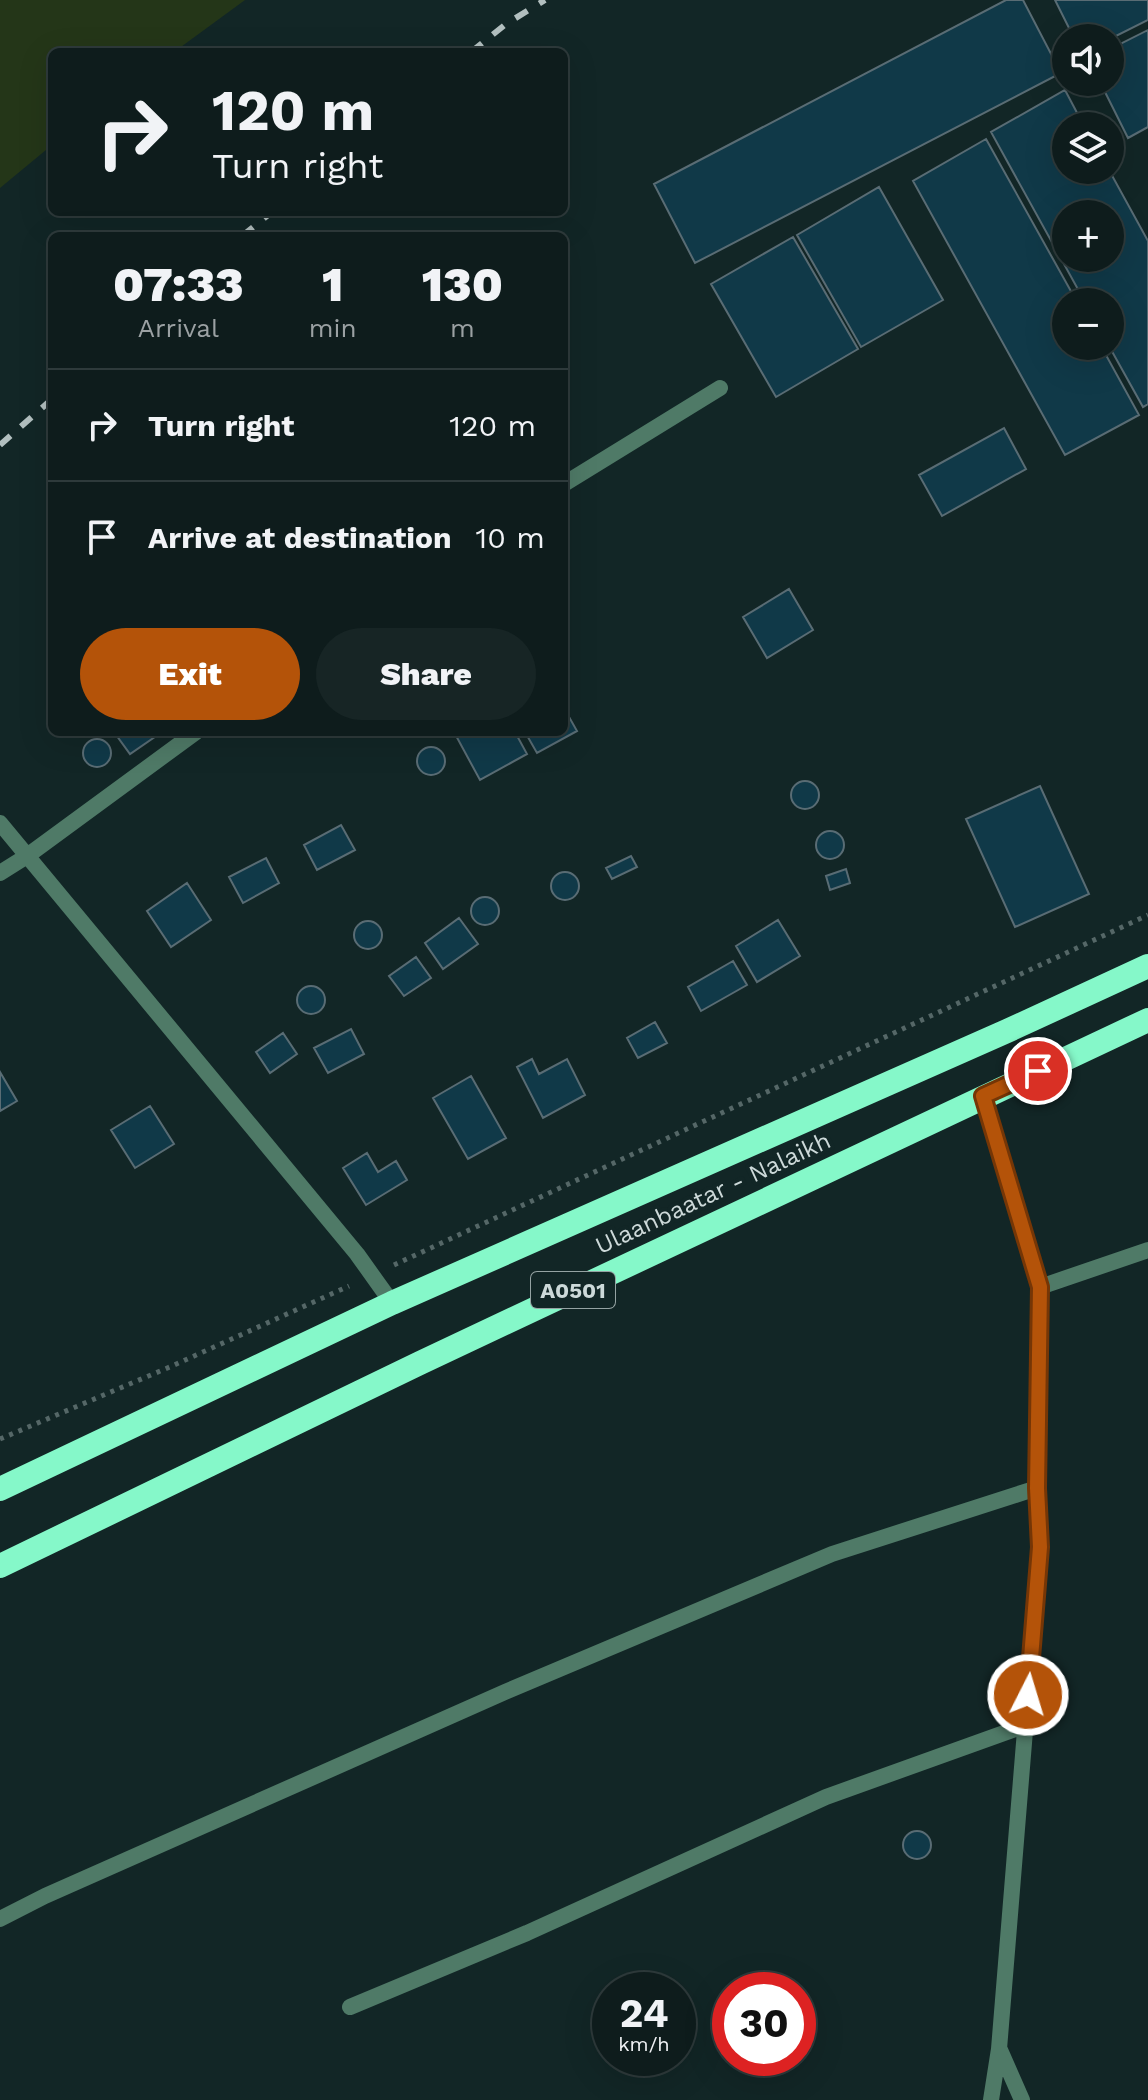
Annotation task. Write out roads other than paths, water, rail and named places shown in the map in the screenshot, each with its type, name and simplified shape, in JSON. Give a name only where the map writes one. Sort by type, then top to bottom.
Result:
[{"type":"highway","name":"Ulaanbaatar - Nalaikh","points":[[0,1489],[392,1303],[1148,966]]},
{"type":"highway","name":"Ulaanbaatar - Nalaikh","points":[[0,1566],[420,1363],[1148,1020]]},
{"type":"street","points":[[568,482],[720,388]]},
{"type":"street","points":[[0,873],[191,736]]},
{"type":"street","points":[[0,823],[347,1242],[392,1303]]},
{"type":"street","points":[[983,1096],[1040,1287],[1037,1488],[1040,1547],[999,2049],[991,2100]]},
{"type":"street","points":[[1040,1287],[1148,1250]]},
{"type":"street","points":[[0,1919],[505,1692],[832,1554],[1037,1488]]},
{"type":"street","points":[[350,2007],[527,1933],[826,1797],[1026,1725]]},
{"type":"street","points":[[999,2049],[1022,2100]]},
{"type":"railway","points":[[476,48],[506,24],[545,0]]},
{"type":"railway","points":[[247,232],[267,216]]},
{"type":"railway","points":[[0,445],[48,403]]}]
